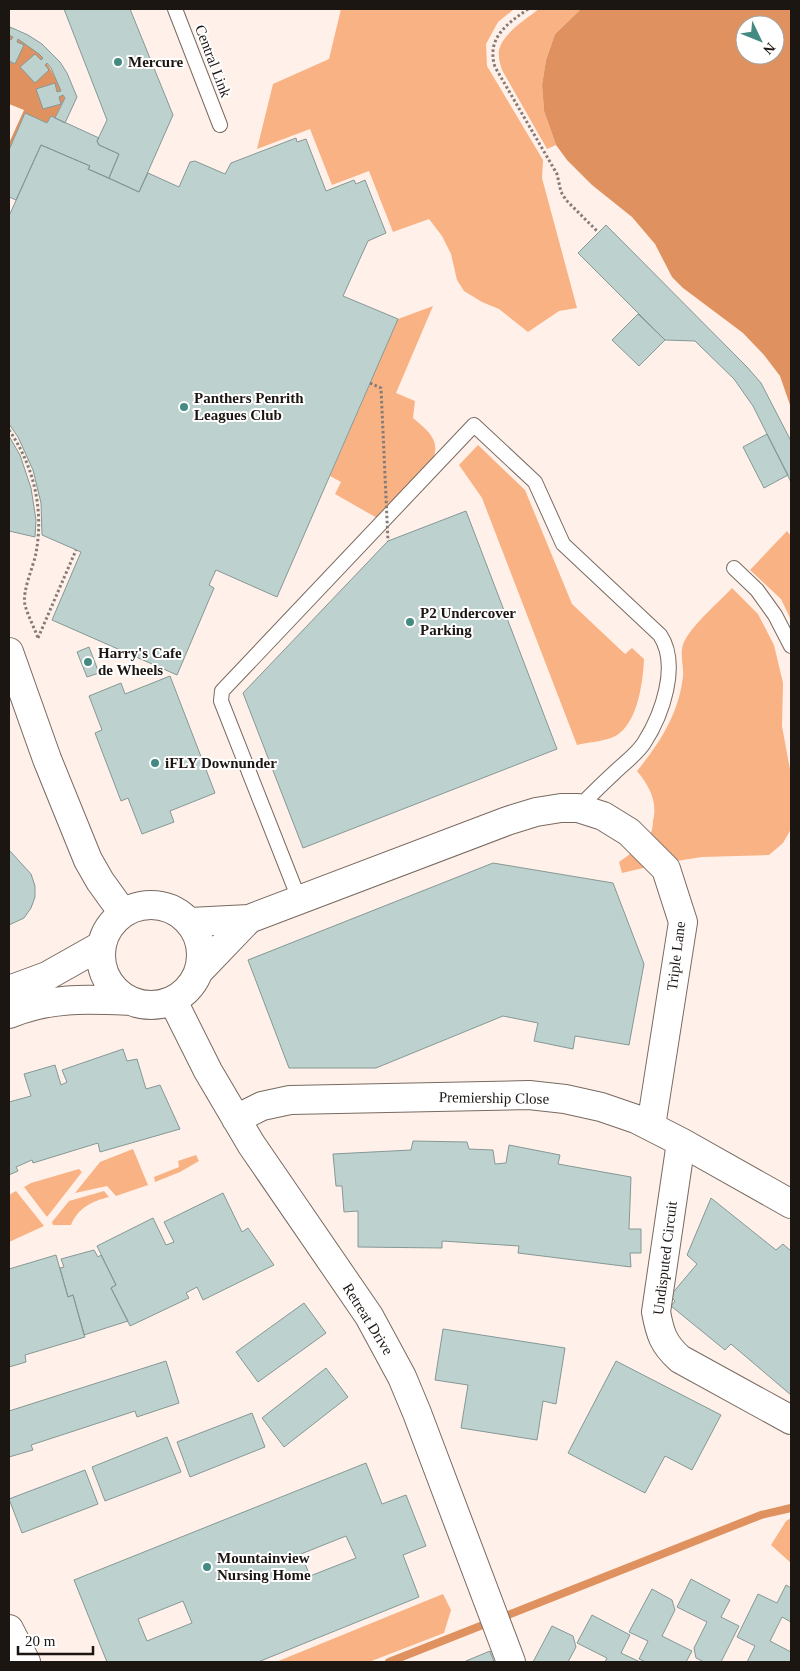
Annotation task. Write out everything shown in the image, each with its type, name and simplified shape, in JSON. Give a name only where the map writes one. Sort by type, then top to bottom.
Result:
[{"type":"street","points":[[17,642],[48,759],[88,860],[100,881],[123,913]]},
{"type":"street","points":[[190,922],[249,918],[507,821],[536,812],[561,808],[591,812]]},
{"type":"street","name":"Triple Lane","points":[[591,812],[629,832],[666,869],[684,922],[650,1126]]},
{"type":"street","points":[[9,1014],[28,1006],[75,999],[130,1001],[145,1005],[160,1005],[185,993],[194,982],[200,970],[202,960],[200,940],[190,922],[170,908],[159,905],[134,907],[123,913],[110,927],[102,945],[101,962],[106,978],[116,992],[130,1001]]},
{"type":"street","points":[[200,970],[249,918]]},
{"type":"street","points":[[9,990],[47,976],[102,945]]},
{"type":"street","name":"Retreat Drive","points":[[173,1000],[208,1071],[262,1163],[369,1316],[384,1343],[417,1413],[511,1662]]},
{"type":"street","name":"Premiership Close","points":[[236,1119],[262,1106],[290,1100],[529,1095],[565,1100],[601,1106],[636,1119],[791,1204]]},
{"type":"street","name":"Undisputed Circuit","points":[[681,1142],[656,1312],[660,1332],[668,1349],[680,1359],[791,1420]]},
{"type":"street","points":[[9,1629],[26,1662]]},
{"type":"lane","name":"Central Link","points":[[175,9],[220,124]]},
{"type":"lane","points":[[300,899],[221,701],[222,691],[474,425],[535,482],[562,544],[660,635],[667,646],[669,666],[666,692],[655,721],[644,743],[631,757],[591,812]]},
{"type":"lane","points":[[734,568],[757,590],[775,615],[791,646]]},
{"type":"path","points":[[528,9],[502,29],[496,39],[492,57],[495,67],[557,174],[561,192],[566,200],[598,232]]},
{"type":"path","points":[[370,383],[381,388],[388,540]]},
{"type":"path","points":[[9,430],[29,467],[38,510],[39,531],[25,604],[38,638],[76,550]]},
{"type":"path","points":[[17,642],[34,628]]},
{"type":"shaded area","points":[[341,9],[514,9],[498,22],[486,44],[487,66],[543,160],[542,178],[577,308],[559,311],[528,332],[499,309],[482,302],[464,291],[457,280],[451,254],[442,236],[429,219],[393,232],[369,171],[332,185],[310,129],[257,149],[273,84],[329,59]]},
{"type":"shaded area","points":[[539,9],[581,9],[555,34],[546,60],[542,85],[544,111],[556,145],[547,149],[502,70],[499,55],[501,44],[510,32]]},
{"type":"shaded area","points":[[581,9],[791,9],[791,408],[780,376],[764,355],[743,333],[683,288],[672,277],[655,244],[632,217],[592,185],[567,160],[556,145],[544,111],[542,85],[546,60],[555,34]]},
{"type":"shaded area","points":[[9,35],[38,53],[55,76],[65,98],[55,118],[51,116],[47,123],[25,113],[9,150]]},
{"type":"shaded area","points":[[433,306],[396,393],[415,401],[413,418],[432,437],[435,443],[434,455],[431,463],[377,518],[335,494],[341,482],[330,476],[398,319]]},
{"type":"shaded area","points":[[478,445],[525,490],[572,604],[625,654],[632,648],[644,659],[640,692],[633,715],[620,733],[611,738],[577,745],[482,498],[459,465]]},
{"type":"shaded area","points":[[787,531],[791,536],[791,620],[781,599],[750,570]]},
{"type":"shaded area","points":[[732,588],[758,614],[774,645],[783,683],[782,726],[791,775],[791,829],[783,843],[769,855],[702,857],[664,863],[622,873],[619,862],[641,845],[651,832],[654,814],[653,800],[649,788],[637,771],[661,738],[673,715],[681,690],[684,642],[699,621]]},
{"type":"shaded area","points":[[133,1149],[148,1185],[116,1196],[107,1186],[75,1193],[100,1162]]},
{"type":"shaded area","points":[[196,1155],[199,1161],[180,1172],[155,1182],[154,1177],[179,1167],[178,1161]]},
{"type":"shaded area","points":[[79,1169],[82,1172],[47,1217],[24,1187],[31,1183]]},
{"type":"shaded area","points":[[16,1191],[44,1226],[9,1242],[9,1195]]},
{"type":"shaded area","points":[[104,1191],[109,1197],[86,1206],[71,1225],[53,1225],[52,1222],[69,1201]]},
{"type":"shaded area","points":[[791,1518],[791,1563],[771,1545],[786,1521]]},
{"type":"shaded area","points":[[443,1594],[451,1610],[444,1633],[369,1662],[276,1662]]},
{"type":"pier","points":[[9,104],[24,110],[9,143]]},
{"type":"building","name":"Mercure","points":[[64,9],[130,9],[173,115],[139,192],[109,178],[119,154],[99,145],[97,141],[107,120]]},
{"type":"building","points":[[10,27],[42,44],[60,62],[67,73],[77,97],[65,123],[55,118],[65,98],[63,95],[59,97],[61,104],[43,109],[36,89],[55,83],[57,92],[61,91],[47,63],[45,65],[49,70],[35,83],[20,67],[35,54],[41,60],[43,58],[18,39],[17,42],[24,45],[15,64],[9,61],[9,39],[11,40],[13,37],[9,35]]},
{"type":"building","points":[[25,113],[47,123],[51,116],[99,138],[97,141],[99,145],[119,154],[109,178],[88,169],[90,166],[41,145],[16,200],[9,197],[9,150]]},
{"type":"building","name":"Panthers Penrith Leagues Club","points":[[296,138],[297,142],[306,139],[326,191],[354,180],[356,184],[365,180],[386,233],[368,241],[343,296],[398,319],[277,597],[216,570],[209,585],[214,588],[177,675],[52,620],[81,552],[42,535],[41,503],[33,470],[18,437],[9,424],[9,216],[41,145],[90,166],[88,169],[139,192],[148,173],[179,187],[190,162],[195,161],[225,174],[231,163]]},
{"type":"building","points":[[606,225],[761,383],[791,441],[791,482],[753,406],[734,379],[695,341],[665,340],[578,253]]},
{"type":"building","points":[[638,314],[665,340],[639,366],[612,340]]},
{"type":"building","points":[[767,434],[788,475],[764,488],[743,447]]},
{"type":"building","points":[[9,436],[20,455],[31,488],[36,520],[35,537],[9,531]]},
{"type":"building","name":"P2 Undercover Parking","points":[[466,511],[557,749],[303,848],[243,693],[388,541]]},
{"type":"building","name":"Harry's Cafe de Wheels","points":[[89,647],[99,673],[87,677],[77,652]]},
{"type":"building","name":"iFLY Downunder","points":[[170,676],[215,793],[170,811],[174,822],[142,834],[128,798],[121,801],[95,733],[102,730],[89,696],[121,683],[125,694]]},
{"type":"building","points":[[9,850],[31,874],[35,886],[35,897],[31,908],[24,918],[9,925]]},
{"type":"building","points":[[493,863],[613,883],[644,964],[629,1045],[575,1036],[573,1049],[534,1041],[538,1023],[503,1016],[376,1068],[289,1068],[248,960]]},
{"type":"building","points":[[123,1049],[127,1061],[137,1059],[146,1089],[160,1085],[180,1129],[100,1152],[98,1143],[33,1163],[32,1160],[16,1167],[18,1171],[9,1175],[9,1102],[31,1096],[24,1074],[55,1065],[61,1085],[67,1082],[62,1070]]},
{"type":"building","points":[[413,1141],[467,1142],[469,1149],[493,1150],[495,1164],[506,1163],[509,1145],[560,1155],[558,1164],[631,1177],[629,1229],[641,1229],[641,1253],[630,1253],[631,1267],[518,1253],[519,1246],[442,1241],[442,1248],[358,1247],[358,1211],[344,1212],[342,1186],[336,1186],[333,1154],[411,1150]]},
{"type":"building","points":[[223,1193],[242,1232],[248,1228],[274,1265],[203,1300],[197,1287],[186,1293],[189,1298],[130,1326],[111,1288],[116,1285],[97,1246],[153,1218],[166,1245],[174,1242],[164,1222]]},
{"type":"building","points":[[711,1198],[776,1250],[783,1244],[791,1251],[791,1395],[731,1344],[725,1350],[671,1306],[675,1301],[670,1296],[697,1264],[687,1255]]},
{"type":"building","points":[[94,1250],[98,1257],[101,1255],[116,1285],[111,1288],[128,1321],[84,1335],[73,1295],[68,1297],[60,1268],[64,1267],[61,1259]]},
{"type":"building","points":[[56,1255],[68,1297],[73,1295],[85,1337],[25,1355],[26,1362],[9,1367],[9,1269]]},
{"type":"building","points":[[304,1303],[326,1333],[258,1382],[236,1352]]},
{"type":"building","points":[[443,1329],[565,1348],[556,1404],[543,1401],[537,1440],[461,1428],[468,1385],[435,1380]]},
{"type":"building","points":[[166,1361],[179,1403],[137,1417],[135,1411],[31,1445],[33,1450],[9,1457],[9,1411]]},
{"type":"building","points":[[616,1361],[721,1415],[692,1470],[665,1456],[645,1493],[568,1453]]},
{"type":"building","points":[[326,1368],[348,1397],[284,1447],[262,1418]]},
{"type":"building","points":[[252,1413],[265,1447],[190,1477],[177,1442]]},
{"type":"building","points":[[167,1437],[181,1472],[105,1501],[92,1467]]},
{"type":"building","name":"Mountainview Nursing Home","points":[[366,1463],[382,1504],[406,1495],[426,1546],[403,1555],[419,1597],[258,1662],[107,1662],[74,1580]],"holes":[[[346,1536],[356,1558],[310,1576],[301,1554]],[[183,1601],[192,1623],[147,1641],[138,1619]]]},
{"type":"building","points":[[85,1470],[98,1504],[22,1533],[9,1499]]},
{"type":"building","points":[[691,1579],[730,1600],[721,1617],[739,1626],[721,1662],[704,1662],[696,1658],[694,1648],[707,1622],[677,1607]]},
{"type":"building","points":[[786,1585],[791,1588],[791,1622],[782,1617],[770,1641],[791,1652],[791,1662],[747,1662],[755,1646],[737,1637],[758,1594],[777,1603]]},
{"type":"building","points":[[652,1589],[672,1600],[675,1610],[662,1636],[692,1651],[686,1662],[646,1662],[639,1659],[648,1641],[629,1632]]},
{"type":"building","points":[[592,1615],[630,1635],[621,1653],[640,1662],[605,1662],[607,1658],[577,1643]]},
{"type":"building","points":[[552,1626],[573,1636],[576,1647],[568,1662],[533,1662]]},
{"type":"building","points":[[490,1651],[494,1662],[466,1662],[466,1661]]},
{"type":"waterway","points":[[389,1662],[761,1515],[791,1508]]},
{"type":"place","name":"Mercure","points":[[118,62]]},
{"type":"place","name":"Panthers Penrith Leagues Club","points":[[184,407]]},
{"type":"place","name":"P2 Undercover Parking","points":[[410,622]]},
{"type":"place","name":"Harry's Cafe de Wheels","points":[[88,662]]},
{"type":"place","name":"iFLY Downunder","points":[[155,763]]},
{"type":"place","name":"Mountainview Nursing Home","points":[[207,1567]]}]
